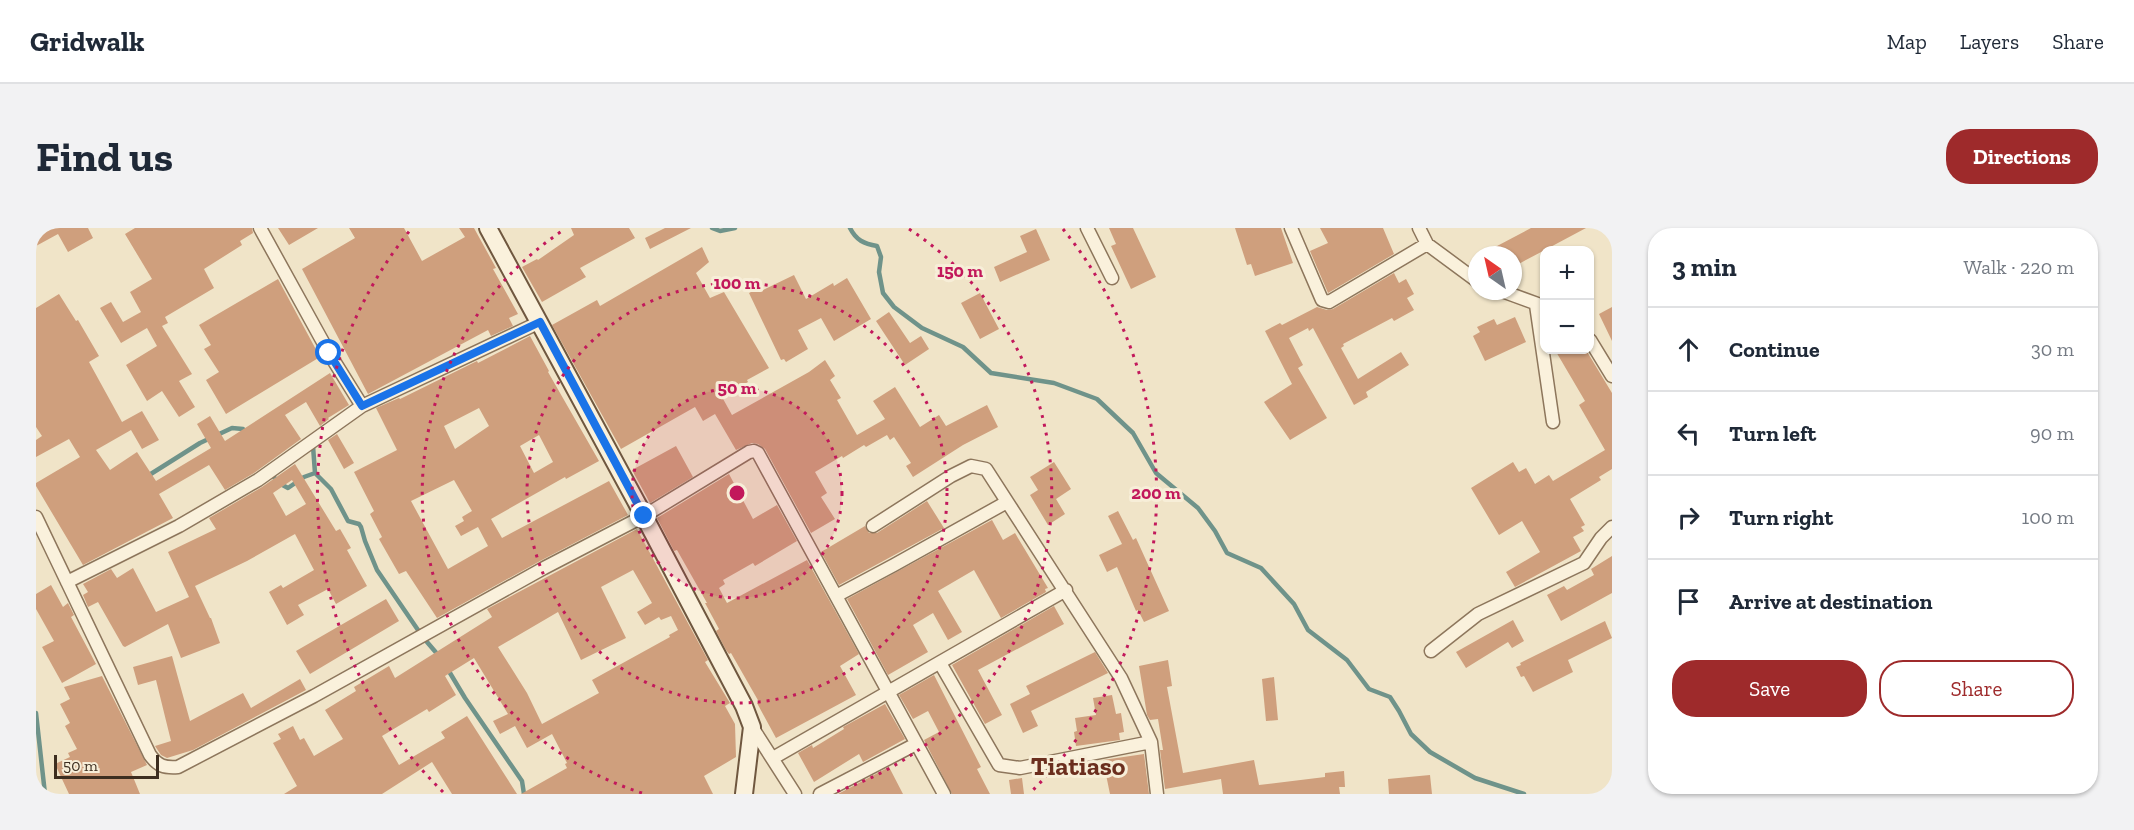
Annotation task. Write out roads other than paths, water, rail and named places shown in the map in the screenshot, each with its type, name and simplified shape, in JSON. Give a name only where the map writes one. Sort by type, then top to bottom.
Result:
[{"type":"street","points":[[260,228],[329,353],[362,406]]},
{"type":"street","points":[[488,228],[644,516],[744,706],[752,727],[795,794]]},
{"type":"street","points":[[1087,228],[1112,278]]},
{"type":"street","points":[[1291,228],[1322,300],[1325,302],[1329,302],[1427,244]]},
{"type":"street","points":[[1419,228],[1427,244],[1468,274]]},
{"type":"street","points":[[1522,299],[1540,306]]},
{"type":"street","points":[[67,582],[179,525],[258,480],[362,406],[540,322]]},
{"type":"street","points":[[1594,347],[1612,376]]},
{"type":"street","points":[[1545,354],[1553,422]]},
{"type":"street","points":[[36,517],[150,755],[157,764],[165,768],[178,767],[314,696],[544,568],[644,516],[754,451],[758,453],[944,794]]},
{"type":"street","points":[[873,526],[951,476],[971,466],[987,469],[1121,678],[1151,742],[1157,794]]},
{"type":"street","points":[[836,596],[1007,502]]},
{"type":"street","points":[[1431,651],[1478,615],[1584,562],[1612,527]]},
{"type":"street","points":[[773,758],[1066,590]]},
{"type":"street","points":[[940,663],[999,765],[1020,768],[1151,742]]},
{"type":"street","points":[[744,794],[752,727]]},
{"type":"street","points":[[820,794],[916,744]]},
{"type":"waterway","points":[[712,228],[720,231],[735,228]]},
{"type":"waterway","points":[[850,228],[861,241],[877,246],[881,257],[879,272],[883,293],[894,307],[922,328],[963,347],[991,373],[1054,383],[1097,399],[1133,433],[1156,473],[1198,508],[1215,531],[1227,553],[1261,568],[1294,604],[1308,630],[1347,660],[1369,689],[1390,697],[1411,734],[1430,752],[1475,778],[1524,794]]},
{"type":"waterway","points":[[146,477],[200,443],[232,428],[243,429],[245,432]]},
{"type":"waterway","points":[[313,446],[315,473],[331,489],[348,521],[359,524],[361,527],[377,570],[418,630]]},
{"type":"waterway","points":[[274,477],[277,482],[288,488],[304,477],[315,473]]},
{"type":"waterway","points":[[427,642],[439,656]]},
{"type":"waterway","points":[[447,668],[522,781],[524,794]]},
{"type":"waterway","points":[[36,713],[45,794]]},
{"type":"district","name":"Tiatiaso","points":[[1078,766]]}]
